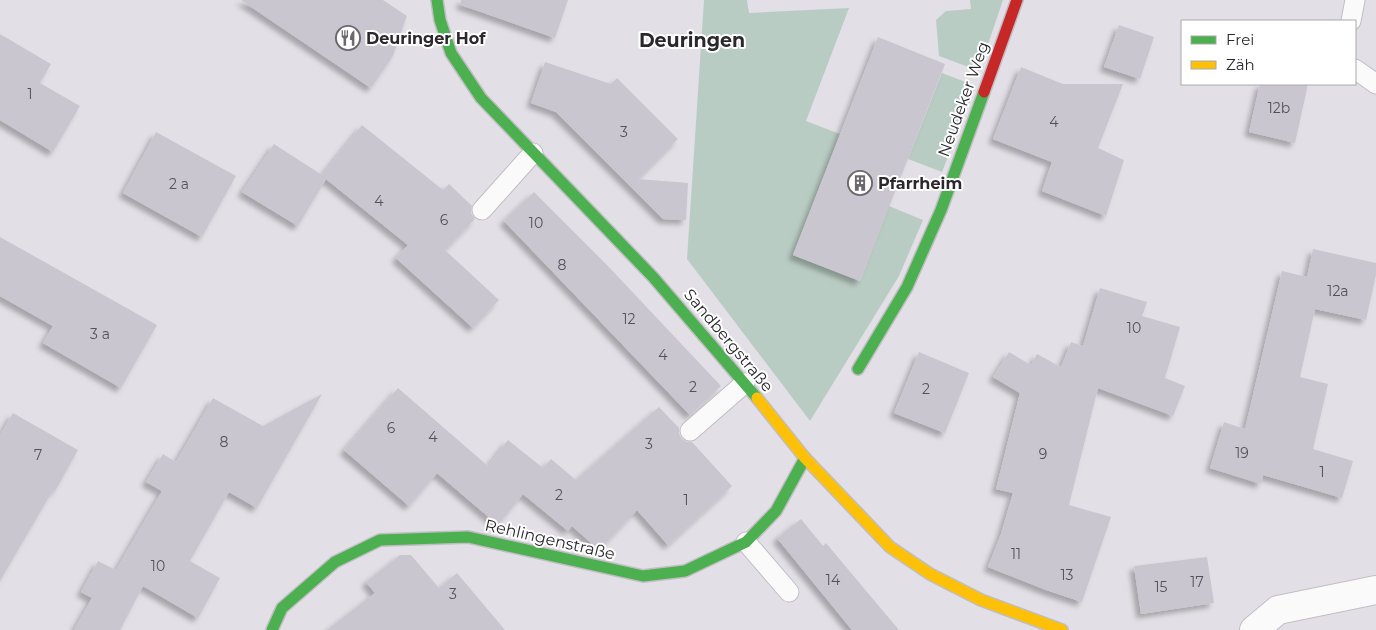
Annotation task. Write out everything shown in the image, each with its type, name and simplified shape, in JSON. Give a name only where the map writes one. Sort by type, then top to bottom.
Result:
[{"type":"street","name":"Sandbergstraße","points":[[437,0],[440,20],[451,53],[481,98],[653,277],[745,384],[805,458],[890,547],[922,569],[981,600],[1062,630]]},
{"type":"street","name":"Neudeker Weg","points":[[858,368],[907,288],[941,210],[1017,0]]},
{"type":"street","name":"Rehlingenstraße","points":[[272,630],[282,608],[325,570],[335,562],[380,540],[468,537],[643,576],[685,571],[746,542],[776,511],[805,458]]},
{"type":"street","points":[[1254,630],[1278,610],[1376,590]]},
{"type":"lane","points":[[1351,20],[1355,0]]},
{"type":"lane","points":[[1356,70],[1376,84]]},
{"type":"lane","points":[[482,210],[533,153]]},
{"type":"lane","points":[[690,431],[745,384]]},
{"type":"lane","points":[[746,542],[789,592]]},
{"type":"green space","points":[[704,0],[747,0],[749,13],[849,8],[806,121],[840,134],[793,255],[860,281],[889,206],[923,220],[899,276],[810,421],[687,259]]},
{"type":"green space","points":[[970,0],[1003,0],[979,71],[939,56],[936,20],[946,11],[971,9]]},
{"type":"green space","points":[[942,73],[976,86],[942,172],[908,159]]},
{"type":"building","name":"Deuringer Hof","points":[[241,0],[383,0],[407,16],[393,56],[371,88]]},
{"type":"building","points":[[461,0],[568,0],[555,38],[461,5]]},
{"type":"building","points":[[1119,25],[1154,37],[1140,79],[1104,67]]},
{"type":"building","points":[[0,34],[51,64],[40,83],[80,106],[53,152],[0,120]]},
{"type":"building","name":"Pfarrheim","points":[[878,37],[945,64],[860,281],[793,255]]},
{"type":"building","points":[[545,62],[611,84],[617,78],[678,139],[638,179],[688,183],[686,220],[663,219],[556,112],[531,103]]},
{"type":"building","points":[[1021,67],[1063,84],[1123,84],[1098,148],[1124,160],[1106,216],[1042,191],[1052,162],[993,139]]},
{"type":"building","points":[[1260,85],[1308,85],[1295,143],[1249,132]]},
{"type":"building","points":[[362,125],[443,190],[449,184],[472,206],[471,213],[475,219],[445,250],[499,300],[473,328],[396,258],[408,245],[326,179],[298,226],[242,192],[274,144],[322,175]]},
{"type":"building","points":[[156,132],[236,176],[202,237],[123,193]]},
{"type":"building","points":[[534,192],[607,265],[721,386],[690,415],[504,221]]},
{"type":"building","points":[[0,237],[157,325],[121,388],[43,343],[53,326],[0,296]]},
{"type":"building","points":[[1313,249],[1376,263],[1376,275],[1366,320],[1315,309],[1300,377],[1328,384],[1313,449],[1353,461],[1342,498],[1263,475],[1261,484],[1210,468],[1224,422],[1245,429],[1282,271],[1307,277]]},
{"type":"building","points":[[1100,288],[1147,302],[1142,316],[1180,327],[1165,378],[1185,386],[1173,416],[1098,388],[1069,505],[1111,517],[1082,602],[988,567],[1001,534],[1013,493],[996,489],[1020,393],[993,377],[1009,352],[1031,365],[1037,354],[1061,367],[1071,342],[1083,346]]},
{"type":"building","points":[[919,352],[969,373],[945,433],[894,413]]},
{"type":"building","points":[[398,388],[488,466],[508,440],[543,468],[551,459],[576,480],[659,407],[679,428],[679,434],[682,439],[692,442],[732,486],[668,545],[637,510],[599,550],[572,526],[568,531],[523,494],[498,525],[437,473],[409,506],[344,450]]},
{"type":"building","points":[[322,394],[257,508],[229,492],[190,561],[220,578],[198,618],[143,586],[120,630],[74,630],[92,598],[81,592],[98,561],[116,570],[162,491],[146,482],[163,454],[176,462],[213,398],[263,426]]},
{"type":"building","points":[[13,413],[78,450],[0,581],[0,435]]},
{"type":"building","points":[[801,519],[823,546],[826,543],[899,630],[852,630],[777,538]]},
{"type":"building","points":[[400,555],[411,555],[439,588],[457,573],[505,630],[327,630],[375,593],[366,582]]},
{"type":"building","points":[[1207,557],[1214,603],[1141,614],[1134,566]]},
{"type":"traffic: fast","points":[[437,0],[440,20],[451,53],[481,98],[653,277],[757,398]]},
{"type":"traffic: fast","points":[[858,369],[907,287],[941,210],[984,92]]},
{"type":"traffic: fast","points":[[272,630],[282,608],[335,562],[380,540],[468,537],[643,576],[685,571],[746,542],[776,511],[805,458]]},
{"type":"traffic: slow","points":[[757,398],[805,458],[890,547],[930,574],[981,600],[1062,630]]},
{"type":"traffic: jam","points":[[984,92],[1017,0]]},
{"type":"place","name":"Deuringer Hof","points":[[348,38]]},
{"type":"place","name":"Pfarrheim","points":[[860,183]]},
{"type":"district","name":"Deuringen","points":[[692,40]]}]
